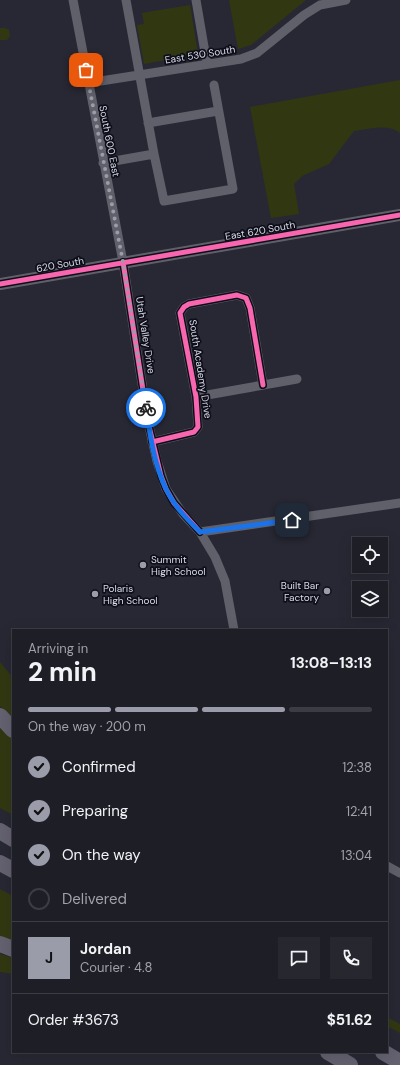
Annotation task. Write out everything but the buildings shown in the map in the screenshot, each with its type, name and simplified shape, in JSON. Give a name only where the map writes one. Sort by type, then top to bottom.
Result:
[{"type":"highway","points":[[0,716],[12,729]]},
{"type":"highway","points":[[0,831],[12,838]]},
{"type":"highway","points":[[0,863],[12,869]]},
{"type":"highway","points":[[324,1053],[339,1059]]},
{"type":"highway","points":[[385,1053],[400,1062]]},
{"type":"street","name":"South 600 East","points":[[73,0],[123,262]]},
{"type":"street","points":[[126,0],[148,123],[164,201],[233,189],[214,85]]},
{"type":"street","points":[[196,0],[207,64]]},
{"type":"street","name":"East 530 South","points":[[88,83],[241,59],[257,53],[304,15],[320,5],[346,0]]},
{"type":"street","points":[[148,123],[218,111]]},
{"type":"street","points":[[103,163],[154,154]]},
{"type":"street","name":"East 620 South","points":[[123,262],[400,215]]},
{"type":"street","name":"620 South","points":[[0,284],[123,262]]},
{"type":"street","name":"Utah Valley Drive","points":[[123,262],[152,442],[166,489],[183,514],[200,532],[215,556],[225,581],[234,629]]},
{"type":"street","name":"South Academy Drive","points":[[152,442],[191,433],[196,430],[199,421],[181,311],[189,304],[237,295],[246,298],[250,308],[263,385]]},
{"type":"street","points":[[196,397],[297,379]]},
{"type":"street","points":[[200,532],[400,503]]},
{"type":"street","points":[[388,867],[400,873]]},
{"type":"green space","points":[[229,0],[306,0],[251,45],[238,49]]},
{"type":"green space","points":[[190,5],[198,54],[144,64],[137,25],[144,24],[142,13]]},
{"type":"green space","points":[[0,28],[9,30],[10,36],[7,40],[0,40]]},
{"type":"green space","points":[[400,80],[400,133],[396,130],[384,127],[354,131],[329,164],[302,176],[294,184],[299,214],[271,218],[250,107]]},
{"type":"green space","points":[[0,662],[12,677],[12,717],[0,706]]},
{"type":"green space","points":[[0,724],[12,738],[12,814],[0,808]]},
{"type":"green space","points":[[0,889],[12,895],[12,944],[0,940]]},
{"type":"green space","points":[[0,954],[12,958],[12,974],[0,972]]},
{"type":"green space","points":[[388,1018],[400,1024],[400,1033],[388,1027]]},
{"type":"cycle path","points":[[0,284],[400,215]]},
{"type":"cycle path","points":[[123,262],[148,422],[161,476],[174,503],[200,532]]},
{"type":"cycle path","points":[[152,442],[194,432],[198,427],[196,397],[180,313],[184,307],[189,304],[237,295],[246,298],[250,308],[263,385]]},
{"type":"way so far","points":[[86,70],[115,229],[123,262],[146,408]]},
{"type":"place","name":"Summit High School","points":[[143,565]]},
{"type":"place","name":"Built Bar Factory","points":[[327,591]]},
{"type":"place","name":"Polaris High School","points":[[95,594]]},
{"type":"route","points":[[146,408],[152,442],[166,489],[174,503],[200,532],[292,520]]}]
